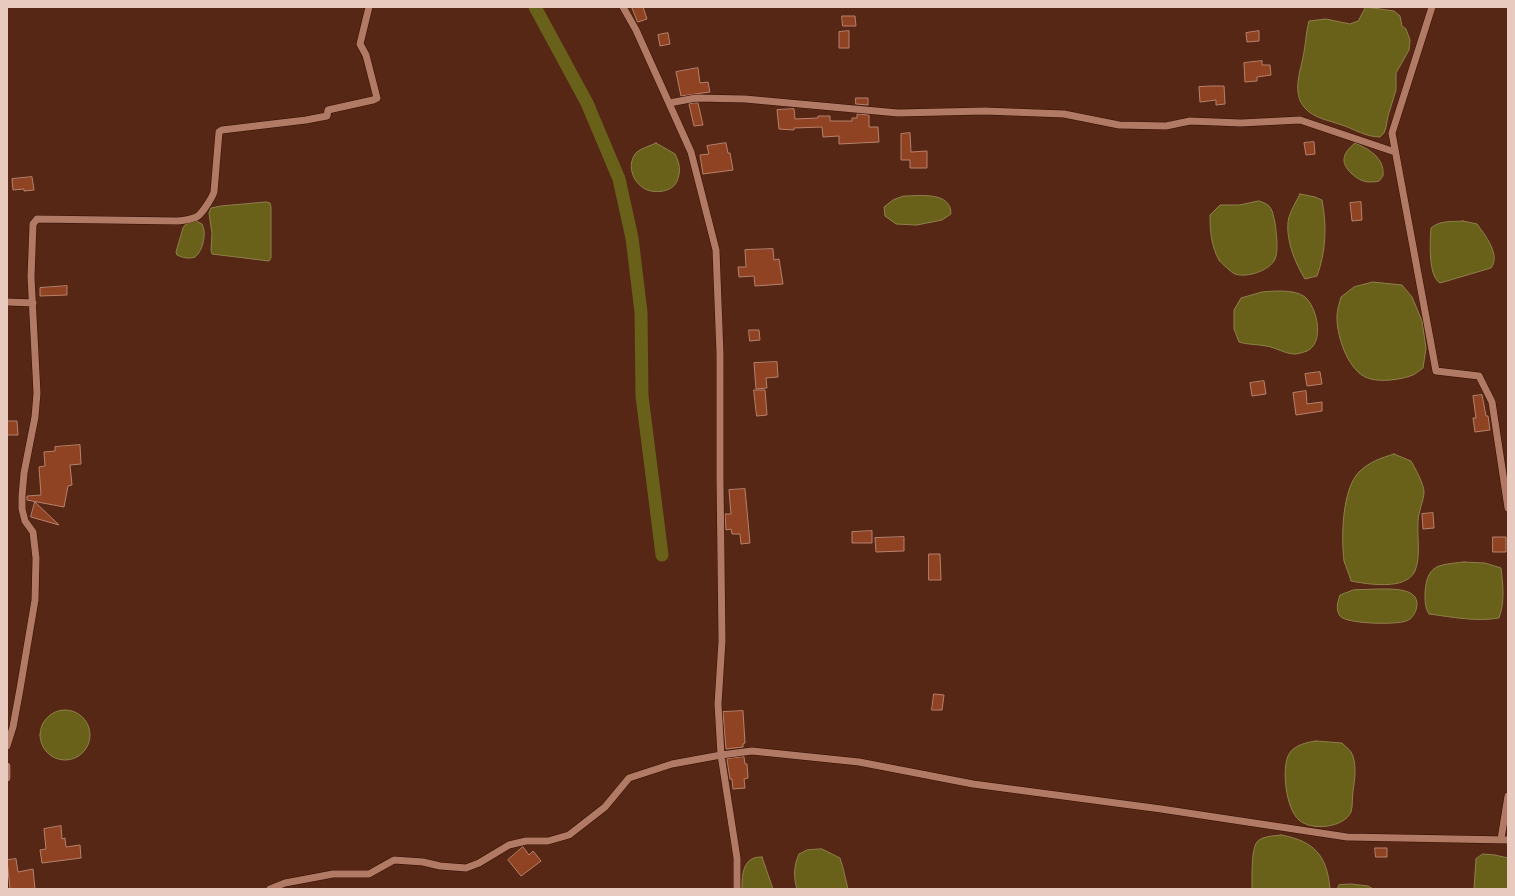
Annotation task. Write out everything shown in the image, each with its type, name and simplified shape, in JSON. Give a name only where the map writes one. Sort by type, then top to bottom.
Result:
[{"type":"street","points":[[7,746],[13,727],[35,600],[36,558],[33,532],[25,521],[22,509],[24,473],[35,417],[37,393],[31,277],[33,224],[36,219],[178,221],[192,219],[199,216],[214,192],[219,132],[222,130],[327,116],[328,110],[377,98],[366,55],[360,44],[369,7]]},
{"type":"street","points":[[623,7],[636,30],[690,152],[716,250],[720,354],[722,641],[718,704],[721,755],[737,858],[737,889]]},
{"type":"street","points":[[1432,7],[1392,133],[1436,371],[1479,376],[1492,402],[1508,508]]},
{"type":"street","points":[[669,103],[696,98],[738,99],[898,113],[985,111],[1056,114],[1119,125],[1166,126],[1190,121],[1241,123],[1300,120],[1395,152]]},
{"type":"street","points":[[7,302],[33,303]]},
{"type":"street","points":[[270,889],[285,883],[333,874],[369,874],[394,860],[423,862],[440,866],[466,868],[479,863],[509,845],[526,841],[548,841],[569,835],[605,807],[629,778],[672,764],[752,751],[859,762],[972,784],[1161,809],[1347,837],[1505,839],[1508,796]]},
{"type":"street","points":[[7,766],[7,778]]},
{"type":"shaded area","points":[[1366,7],[1394,11],[1400,16],[1402,26],[1406,29],[1410,40],[1409,50],[1396,73],[1396,90],[1384,133],[1380,137],[1365,134],[1322,119],[1313,114],[1305,108],[1301,102],[1298,88],[1299,74],[1309,21],[1326,19],[1350,24],[1358,21]]},
{"type":"shaded area","points":[[656,143],[675,154],[679,168],[679,174],[675,185],[668,190],[658,192],[649,191],[640,186],[634,177],[631,167],[634,156],[637,152]]},
{"type":"shaded area","points":[[1355,143],[1371,151],[1379,159],[1383,170],[1383,176],[1379,181],[1362,181],[1352,174],[1345,166],[1345,154]]},
{"type":"shaded area","points":[[1300,194],[1322,200],[1325,219],[1324,248],[1317,276],[1305,279],[1291,249],[1288,232],[1289,217]]},
{"type":"shaded area","points":[[904,196],[934,196],[940,198],[946,201],[950,207],[951,214],[942,220],[917,225],[896,224],[885,216],[884,207],[893,200]]},
{"type":"shaded area","points":[[1259,201],[1267,204],[1272,211],[1275,223],[1277,246],[1275,259],[1263,270],[1245,275],[1235,274],[1219,260],[1216,255],[1210,226],[1210,215],[1220,205],[1239,205]]},
{"type":"shaded area","points":[[267,202],[270,203],[271,207],[271,258],[269,261],[212,254],[212,234],[209,213],[211,208]]},
{"type":"shaded area","points":[[196,221],[202,224],[204,232],[200,251],[193,258],[186,258],[177,255],[176,252],[183,228],[185,225]]},
{"type":"shaded area","points":[[1463,221],[1477,224],[1491,245],[1494,263],[1491,268],[1440,283],[1433,273],[1430,250],[1431,228],[1442,223]]},
{"type":"shaded area","points":[[1373,282],[1402,285],[1412,297],[1422,321],[1426,348],[1423,368],[1413,375],[1389,380],[1370,379],[1359,373],[1353,366],[1344,350],[1337,323],[1337,313],[1341,297],[1354,287]]},
{"type":"shaded area","points":[[1276,291],[1301,294],[1311,304],[1318,326],[1316,341],[1307,351],[1298,354],[1291,354],[1262,345],[1239,342],[1234,329],[1234,310],[1241,298],[1262,292]]},
{"type":"shaded area","points":[[1394,454],[1411,461],[1424,489],[1424,495],[1418,518],[1418,559],[1415,571],[1410,577],[1395,584],[1366,584],[1351,581],[1344,561],[1343,551],[1344,514],[1349,490],[1353,480],[1359,472],[1375,461]]},
{"type":"shaded area","points":[[1464,562],[1485,563],[1501,568],[1503,600],[1499,618],[1455,618],[1429,614],[1425,602],[1425,593],[1426,583],[1431,571],[1441,565]]},
{"type":"shaded area","points":[[1391,589],[1411,593],[1417,602],[1416,610],[1412,617],[1408,620],[1392,623],[1361,622],[1344,619],[1338,613],[1337,608],[1340,595],[1353,590]]},
{"type":"shaded area","points":[[70,710],[75,711],[83,717],[89,725],[89,745],[83,753],[75,759],[60,760],[55,759],[47,753],[41,745],[40,730],[41,725],[47,717],[55,711]]},
{"type":"shaded area","points":[[1316,741],[1342,743],[1351,752],[1355,766],[1351,812],[1342,822],[1319,827],[1304,823],[1295,815],[1288,798],[1285,778],[1287,760],[1291,751],[1305,743]]},
{"type":"shaded area","points":[[1281,835],[1302,841],[1317,852],[1326,867],[1330,889],[1252,889],[1253,857],[1257,842],[1265,837]]},
{"type":"shaded area","points":[[822,849],[840,858],[848,889],[797,889],[795,871],[799,854],[807,850]]},
{"type":"shaded area","points":[[1483,854],[1508,858],[1508,889],[1474,889],[1476,859]]},
{"type":"shaded area","points":[[762,857],[773,889],[742,889],[743,872],[746,864],[753,858]]},
{"type":"shaded area","points":[[1351,884],[1368,886],[1373,889],[1337,889],[1339,885]]},
{"type":"building","points":[[632,7],[643,7],[647,19],[638,22]]},
{"type":"building","points":[[842,16],[855,16],[856,26],[843,26]]},
{"type":"building","points":[[849,31],[849,48],[839,48],[839,32]]},
{"type":"building","points":[[1259,31],[1259,41],[1247,42],[1246,33]]},
{"type":"building","points":[[668,33],[670,44],[660,46],[658,35]]},
{"type":"building","points":[[1262,61],[1262,65],[1270,65],[1271,75],[1257,77],[1257,81],[1245,82],[1244,63]]},
{"type":"building","points":[[698,68],[700,83],[708,82],[710,92],[681,96],[676,72]]},
{"type":"building","points":[[1224,86],[1225,104],[1216,105],[1216,100],[1200,102],[1199,87]]},
{"type":"building","points":[[856,98],[868,98],[868,105],[856,104]]},
{"type":"building","points":[[698,103],[703,125],[694,126],[689,104]]},
{"type":"building","points":[[794,109],[795,119],[830,116],[830,121],[852,121],[852,118],[857,118],[857,114],[869,115],[869,127],[878,127],[879,142],[839,144],[839,136],[823,137],[822,127],[794,128],[794,130],[779,129],[777,110]]},
{"type":"building","points":[[910,133],[911,152],[927,151],[927,168],[910,168],[910,160],[901,160],[901,134]]},
{"type":"building","points":[[1314,142],[1315,154],[1306,155],[1304,143]]},
{"type":"building","points":[[726,143],[728,153],[730,153],[733,170],[703,174],[700,155],[709,154],[707,146]]},
{"type":"building","points":[[32,177],[34,190],[13,190],[12,179]]},
{"type":"building","points":[[1361,202],[1362,220],[1352,221],[1350,203]]},
{"type":"building","points":[[773,249],[774,260],[779,259],[783,284],[755,286],[754,276],[739,277],[738,267],[746,267],[745,250]]},
{"type":"building","points":[[67,286],[67,295],[40,296],[40,288]]},
{"type":"building","points":[[749,330],[759,330],[760,340],[750,341]]},
{"type":"building","points":[[777,362],[778,377],[766,378],[767,388],[756,389],[754,363]]},
{"type":"building","points":[[1320,372],[1322,384],[1307,386],[1305,374]]},
{"type":"building","points":[[1264,381],[1266,394],[1252,396],[1250,383]]},
{"type":"building","points":[[754,390],[765,390],[767,415],[757,416]]},
{"type":"building","points":[[1306,391],[1307,404],[1322,402],[1322,411],[1296,415],[1293,393]]},
{"type":"building","points":[[1482,395],[1490,430],[1475,432],[1473,418],[1476,418],[1473,396]]},
{"type":"building","points":[[7,421],[17,421],[18,435],[7,435]]},
{"type":"building","points":[[80,445],[81,464],[70,465],[72,485],[68,486],[64,507],[27,500],[27,496],[41,495],[39,467],[45,466],[44,452],[55,451],[55,447]]},
{"type":"building","points":[[745,489],[750,543],[741,544],[740,534],[732,534],[731,529],[726,530],[725,514],[731,514],[729,490]]},
{"type":"building","points":[[35,502],[59,525],[31,517]]},
{"type":"building","points":[[1433,513],[1434,528],[1423,529],[1422,514]]},
{"type":"building","points":[[872,531],[872,543],[852,543],[852,532]]},
{"type":"building","points":[[904,537],[904,551],[876,552],[875,538]]},
{"type":"building","points":[[1493,537],[1506,537],[1506,552],[1493,552]]},
{"type":"building","points":[[929,554],[940,554],[941,580],[929,580]]},
{"type":"building","points":[[934,694],[944,695],[942,710],[932,710]]},
{"type":"building","points":[[743,711],[745,743],[743,744],[743,747],[726,749],[723,712]]},
{"type":"building","points":[[744,757],[745,764],[747,764],[748,778],[744,779],[745,788],[733,789],[727,759]]},
{"type":"building","points":[[61,826],[62,839],[65,838],[66,847],[80,845],[81,858],[42,863],[40,850],[46,849],[44,829]]},
{"type":"building","points":[[523,847],[529,855],[533,851],[541,861],[521,876],[508,860]]},
{"type":"building","points":[[1375,848],[1387,848],[1387,857],[1376,857]]},
{"type":"building","points":[[16,859],[18,872],[33,869],[35,889],[10,889],[7,860]]},
{"type":"waterway","points":[[535,7],[587,103],[619,179],[632,238],[641,312],[642,396],[662,555]]}]
